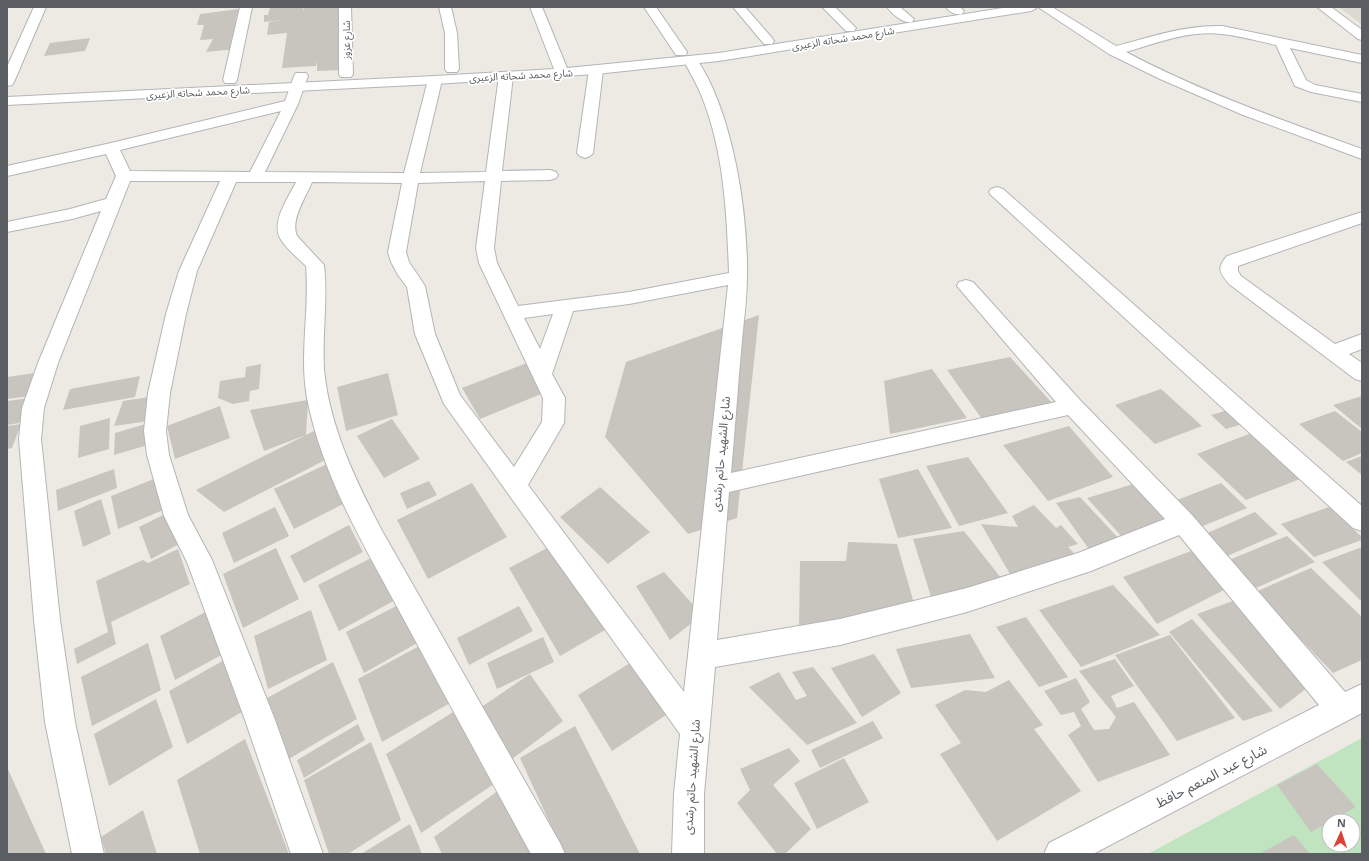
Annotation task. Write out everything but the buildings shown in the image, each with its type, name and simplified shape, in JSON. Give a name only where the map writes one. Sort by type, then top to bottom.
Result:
[{"type":"street","points":[[7,82],[40,7]]},
{"type":"street","points":[[230,80],[246,7]]},
{"type":"street","name":"شارع عزوز","points":[[345,7],[346,74]]},
{"type":"street","points":[[445,7],[451,34],[452,68]]},
{"type":"street","points":[[536,7],[561,68]]},
{"type":"street","name":"شارع الشهيد حاتم رشدى","points":[[650,7],[686,57],[710,98],[724,148],[734,206],[738,277],[689,794],[688,854]]},
{"type":"street","points":[[738,7],[766,44]]},
{"type":"street","points":[[828,7],[850,28]]},
{"type":"street","points":[[893,7],[908,19]]},
{"type":"street","name":"شارع محمد شحاته الزعيرى","points":[[797,41],[850,28],[908,19],[955,9],[986,7]]},
{"type":"street","name":"شارع محمد شحاته الزعيرى","points":[[7,101],[299,82],[346,74],[452,68],[561,68],[596,70],[766,44],[797,41],[1031,7]]},
{"type":"street","points":[[1044,7],[1114,51],[1172,79],[1226,102],[1362,154]]},
{"type":"street","points":[[1323,7],[1362,36]]},
{"type":"street","points":[[1114,51],[1198,30],[1222,30],[1362,59]]},
{"type":"street","points":[[1281,42],[1300,83],[1311,88],[1362,98]]},
{"type":"street","name":"شارع محمد شحاته الزعيرى","points":[[7,92],[230,80],[299,82],[435,80],[506,76],[561,68],[686,57]]},
{"type":"street","points":[[586,153],[596,70]]},
{"type":"street","points":[[506,76],[485,248],[488,263],[554,398],[553,423],[515,486]]},
{"type":"street","points":[[435,80],[411,178],[398,252],[400,262],[407,275],[416,286],[425,334],[451,398],[695,730]]},
{"type":"street","points":[[255,177],[291,104],[299,82]]},
{"type":"street","points":[[7,171],[111,148],[291,104]]},
{"type":"street","points":[[88,854],[60,722],[47,620],[30,439],[33,408],[48,363],[124,176],[111,148]]},
{"type":"street","points":[[124,176],[411,178],[550,175]]},
{"type":"street","points":[[230,177],[188,271],[176,314],[159,393],[155,431],[158,455],[176,516],[202,567],[260,720],[307,854]]},
{"type":"street","points":[[306,178],[287,220],[286,231],[290,238],[315,265],[314,349],[318,397],[328,437],[343,477],[368,529],[549,854]]},
{"type":"street","points":[[997,192],[1362,521]]},
{"type":"street","points":[[7,227],[72,214],[112,204]]},
{"type":"street","points":[[1362,217],[1233,260],[1229,264],[1229,272],[1235,280],[1362,374]]},
{"type":"street","points":[[512,313],[629,298],[738,277]]},
{"type":"street","points":[[966,286],[1072,406],[1184,522],[1351,703]]},
{"type":"street","points":[[542,374],[565,306]]},
{"type":"street","points":[[1333,352],[1362,341]]},
{"type":"street","points":[[718,485],[1072,406]]},
{"type":"street","points":[[702,656],[840,632],[967,600],[1082,563],[1184,522]]},
{"type":"street","name":"شارع عبد المنعم حافظ","points":[[1060,854],[1351,703]]},
{"type":"shaded area","points":[[1338,7],[1362,7],[1362,25],[1344,11]]},
{"type":"green space","points":[[1362,738],[1362,854],[1148,854]]}]
